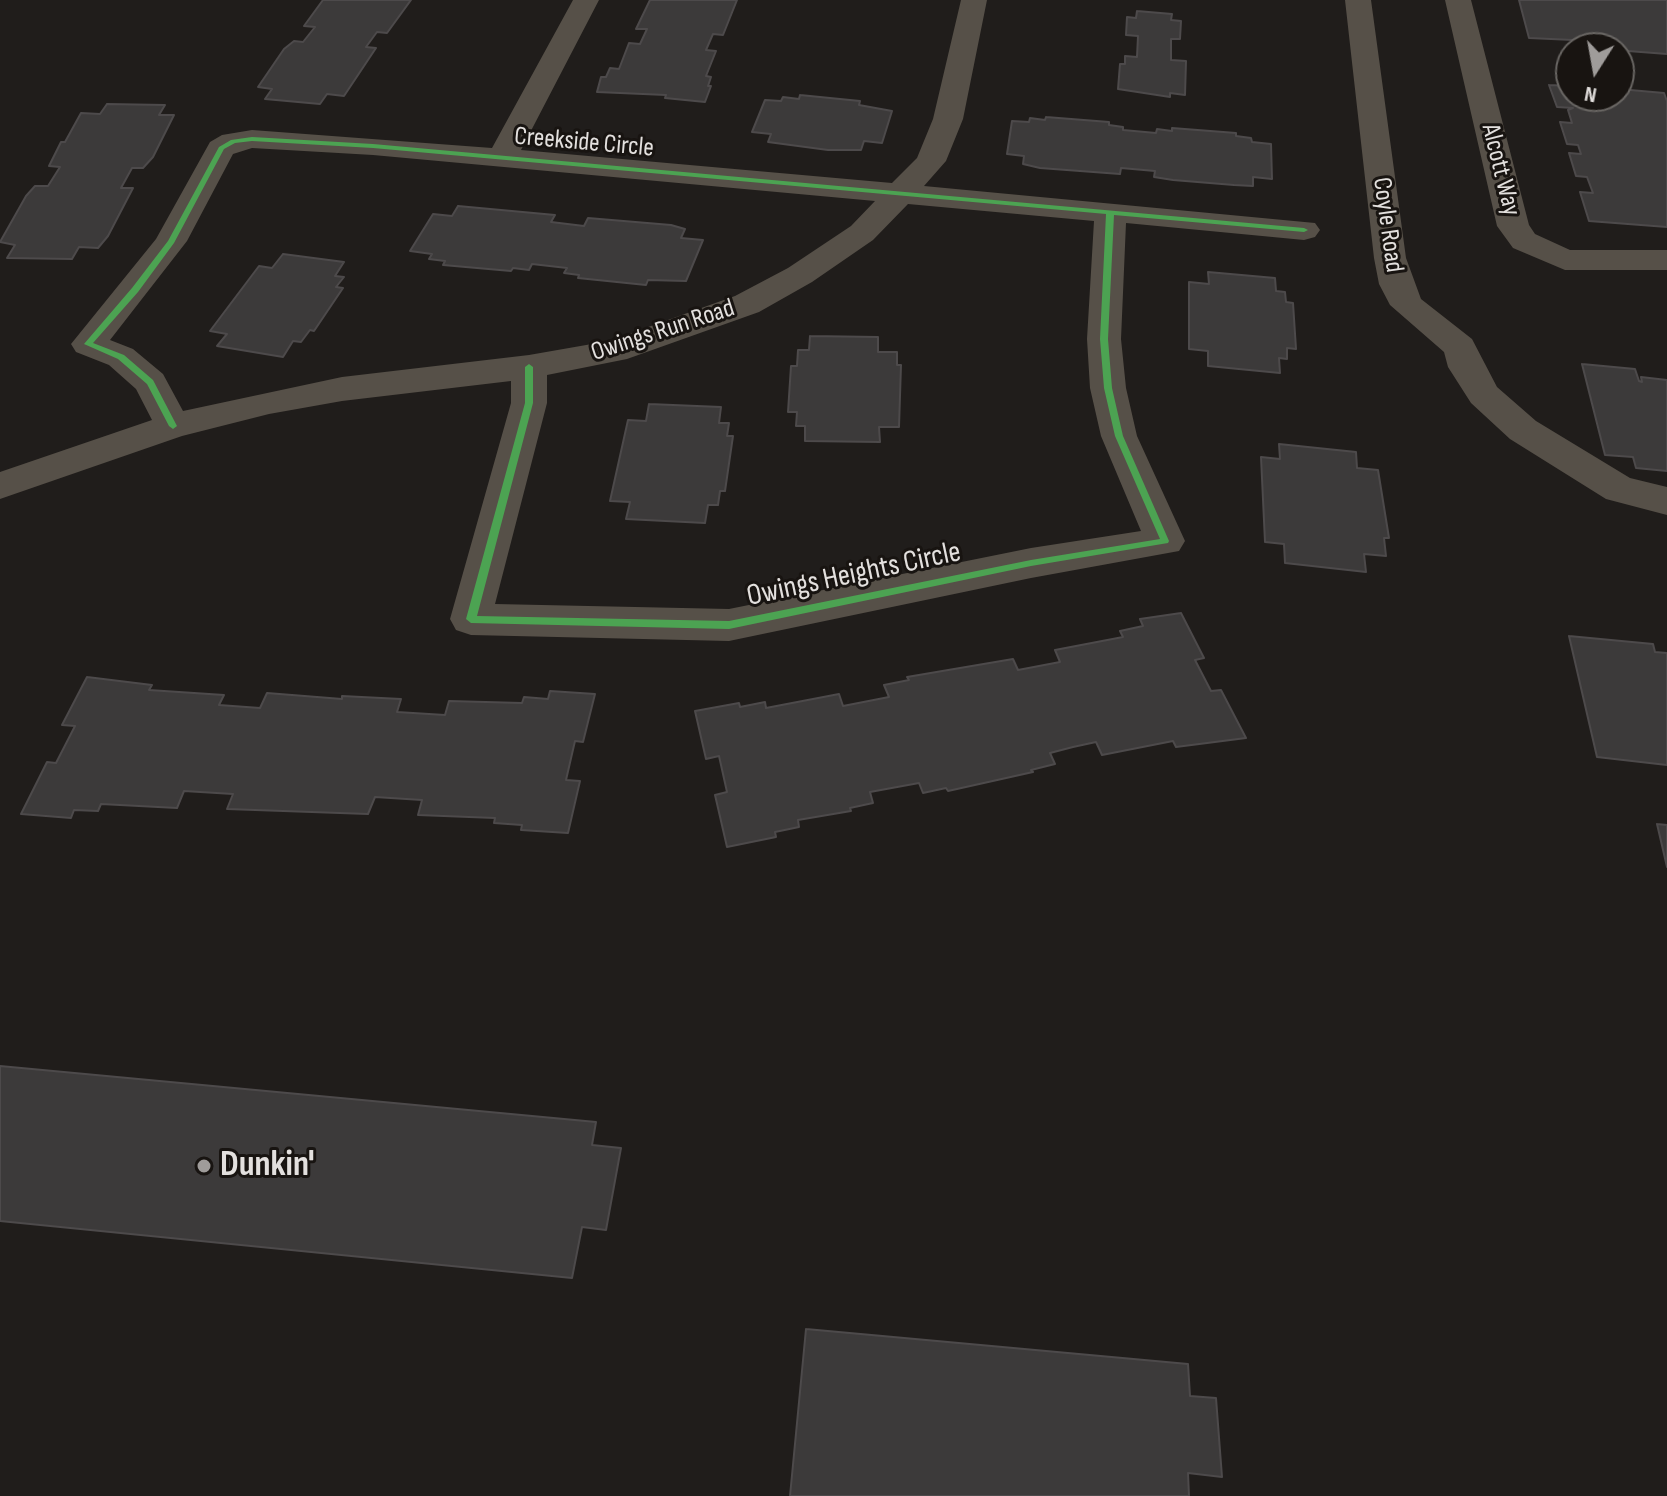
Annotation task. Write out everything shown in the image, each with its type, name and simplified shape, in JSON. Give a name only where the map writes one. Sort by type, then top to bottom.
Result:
[{"type":"street","points":[[502,157],[586,0]]},
{"type":"street","name":"Owings Run Road","points":[[0,486],[173,426],[269,402],[342,389],[529,367],[615,351],[747,304],[800,275],[862,233],[903,194],[931,161],[948,119],[974,0]]},
{"type":"street","name":"Coyle Road","points":[[1358,0],[1390,258],[1396,284],[1407,305],[1460,347],[1466,367],[1484,395],[1523,430],[1619,489],[1667,501]]},
{"type":"street","name":"Alcott Way","points":[[1458,0],[1513,226],[1536,249],[1565,260],[1667,260]]},
{"type":"street","name":"Creekside Circle","points":[[173,426],[150,382],[121,357],[88,344],[135,290],[171,241],[221,148],[233,141],[252,139],[502,157],[1304,230]]},
{"type":"street","name":"Owings Heights Circle","points":[[529,367],[529,403],[471,619],[729,625],[1031,563],[1165,541],[1119,436],[1108,388],[1104,339],[1110,214]]},
{"type":"building","points":[[323,0],[411,0],[387,33],[377,32],[366,47],[376,48],[344,96],[327,94],[320,104],[265,99],[272,89],[258,87],[284,49],[294,41],[303,42],[315,27],[304,26]]},
{"type":"building","points":[[650,0],[737,0],[723,35],[713,34],[706,50],[716,51],[706,76],[711,77],[708,86],[711,86],[705,102],[665,98],[666,95],[597,92],[601,77],[606,77],[610,68],[619,69],[629,43],[640,44],[647,29],[636,29]]},
{"type":"building","points":[[1519,0],[1667,0],[1667,54],[1635,52],[1635,32],[1555,32],[1555,39],[1529,38]]},
{"type":"building","points":[[1137,11],[1172,14],[1171,20],[1181,21],[1180,39],[1171,39],[1171,60],[1186,61],[1185,95],[1170,93],[1170,97],[1118,89],[1120,64],[1125,64],[1125,56],[1137,57],[1138,36],[1126,35],[1127,17],[1136,18]]},
{"type":"building","points":[[1549,85],[1555,85],[1555,102]]},
{"type":"building","points":[[1635,90],[1664,93],[1667,101],[1667,227],[1589,221],[1580,192],[1593,193],[1587,177],[1576,176],[1569,153],[1581,154],[1578,145],[1567,144],[1560,122],[1572,123],[1569,112],[1635,112]]},
{"type":"building","points":[[800,95],[860,101],[859,105],[892,111],[882,143],[864,141],[861,150],[828,150],[768,142],[771,134],[752,132],[765,100],[781,101],[783,97],[799,99]]},
{"type":"building","points":[[107,104],[165,105],[159,115],[174,115],[153,157],[143,168],[132,168],[121,188],[133,188],[108,236],[98,248],[79,247],[72,259],[7,258],[15,245],[0,242],[26,196],[35,186],[48,186],[60,167],[49,166],[61,142],[65,142],[81,113],[100,114]]},
{"type":"building","points":[[1046,117],[1109,122],[1109,125],[1123,127],[1123,130],[1156,133],[1157,129],[1172,131],[1172,128],[1236,133],[1236,136],[1251,138],[1252,142],[1271,144],[1272,179],[1253,177],[1253,186],[1173,180],[1154,177],[1155,171],[1121,168],[1120,174],[1040,168],[1023,164],[1024,156],[1007,154],[1012,121],[1029,122],[1030,118],[1045,120]]},
{"type":"building","points":[[458,206],[555,215],[551,222],[584,226],[588,218],[671,225],[685,229],[681,238],[703,240],[686,281],[648,280],[646,285],[578,278],[579,275],[564,273],[567,268],[532,264],[529,270],[513,268],[511,271],[443,265],[445,261],[429,259],[432,254],[410,251],[433,214],[452,216]]},
{"type":"building","points":[[283,254],[344,262],[335,276],[344,277],[336,287],[343,288],[314,331],[310,330],[301,342],[293,341],[283,357],[217,346],[227,334],[210,331],[259,266],[272,268]]},
{"type":"building","points":[[1208,272],[1275,278],[1276,291],[1285,292],[1286,302],[1293,303],[1296,349],[1287,348],[1287,359],[1279,358],[1280,373],[1208,366],[1208,351],[1189,349],[1189,282],[1209,284]]},
{"type":"building","points":[[810,336],[878,337],[878,352],[897,352],[897,365],[901,365],[899,427],[879,427],[880,442],[805,441],[805,426],[796,426],[797,412],[788,412],[791,366],[797,366],[798,350],[809,350]]},
{"type":"building","points":[[1582,364],[1635,369],[1642,382],[1641,377],[1667,380],[1667,471],[1636,468],[1633,457],[1605,455]]},
{"type":"building","points":[[649,404],[721,407],[719,423],[729,423],[727,436],[733,436],[725,491],[720,491],[718,505],[708,505],[705,523],[626,519],[630,502],[610,501],[628,420],[646,421]]},
{"type":"building","points":[[1279,444],[1356,452],[1357,468],[1378,470],[1389,538],[1384,538],[1386,556],[1364,554],[1366,572],[1285,563],[1284,544],[1265,542],[1261,457],[1280,459]]},
{"type":"building","points":[[1181,613],[1204,658],[1195,660],[1211,691],[1221,690],[1246,738],[1176,747],[1173,741],[1102,755],[1096,742],[1050,753],[1055,764],[1031,770],[1033,772],[948,791],[946,788],[923,793],[919,783],[870,792],[873,803],[850,808],[851,811],[798,820],[799,827],[775,832],[776,837],[727,847],[715,795],[727,792],[719,756],[706,759],[695,711],[739,703],[740,707],[765,702],[766,708],[839,694],[843,706],[889,697],[884,685],[909,680],[907,677],[1013,659],[1018,670],[1060,662],[1055,650],[1123,637],[1120,631],[1143,626],[1140,619]]},
{"type":"building","points":[[1569,636],[1653,644],[1655,652],[1667,653],[1667,765],[1597,757]]},
{"type":"building","points":[[87,677],[152,685],[149,690],[224,695],[219,705],[260,708],[267,693],[342,699],[342,696],[401,699],[397,712],[445,715],[449,701],[522,703],[524,697],[548,699],[550,691],[595,694],[583,742],[575,741],[566,780],[580,781],[568,833],[521,830],[522,825],[494,823],[495,818],[418,815],[422,800],[375,797],[368,814],[227,809],[233,794],[184,791],[177,808],[101,804],[98,811],[74,810],[71,818],[21,814],[47,762],[56,763],[75,726],[62,725]]},
{"type":"building","points":[[1657,824],[1667,825],[1667,867]]},
{"type":"building","points":[[0,1066],[596,1122],[592,1145],[621,1148],[606,1230],[582,1227],[572,1278],[0,1221]]},
{"type":"building","points":[[806,1329],[1188,1364],[1190,1396],[1216,1398],[1222,1477],[1188,1473],[1189,1496],[790,1496]]},
{"type":"cycle path","points":[[173,426],[150,382],[121,357],[88,344],[135,290],[171,241],[221,148],[233,141],[252,139],[373,146],[1304,230]]},
{"type":"cycle path","points":[[529,367],[529,403],[471,619],[729,625],[1031,563],[1165,541],[1119,436],[1108,388],[1104,339],[1110,214]]},
{"type":"place","name":"Dunkin'","points":[[204,1166]]}]
